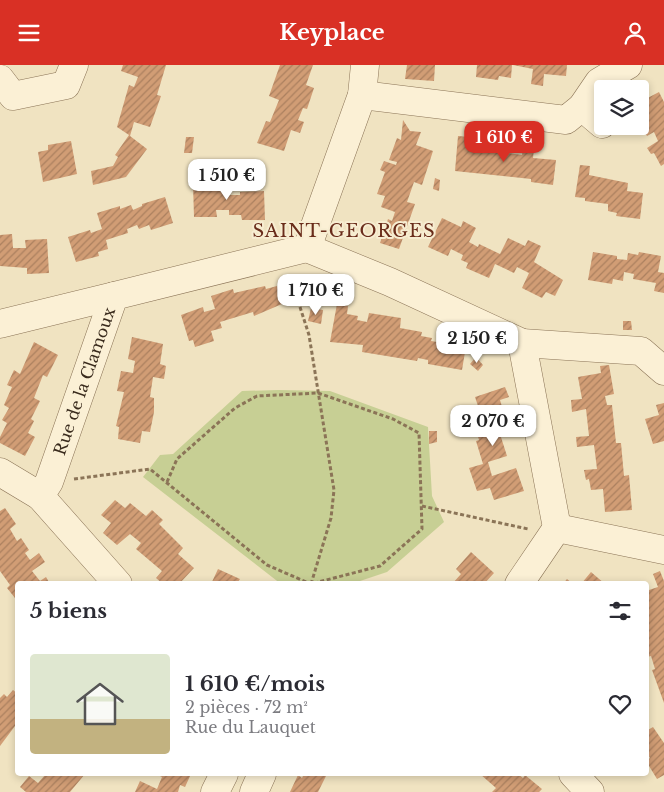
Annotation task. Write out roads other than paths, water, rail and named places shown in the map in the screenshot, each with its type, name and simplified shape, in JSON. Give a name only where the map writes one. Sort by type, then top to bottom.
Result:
[{"type":"street","points":[[7,88],[66,85],[74,65]]},
{"type":"street","points":[[365,65],[362,95],[295,251],[390,282],[522,343],[641,351],[664,371]]},
{"type":"street","points":[[362,95],[566,121],[582,107],[599,82],[628,65]]},
{"type":"street","points":[[582,107],[594,117]]},
{"type":"street","name":"Rue de la Clamoux","points":[[45,489],[114,296],[295,251]]},
{"type":"street","points":[[0,325],[114,296]]},
{"type":"street","points":[[521,581],[555,531],[522,343]]},
{"type":"street","points":[[0,472],[45,489],[116,581]]},
{"type":"street","points":[[555,531],[664,550]]},
{"type":"street","points":[[215,792],[223,776]]},
{"type":"street","points":[[254,792],[261,776]]},
{"type":"street","points":[[575,776],[590,792]]},
{"type":"district","name":"SAINT-GEORGES","points":[[344,231]]}]
